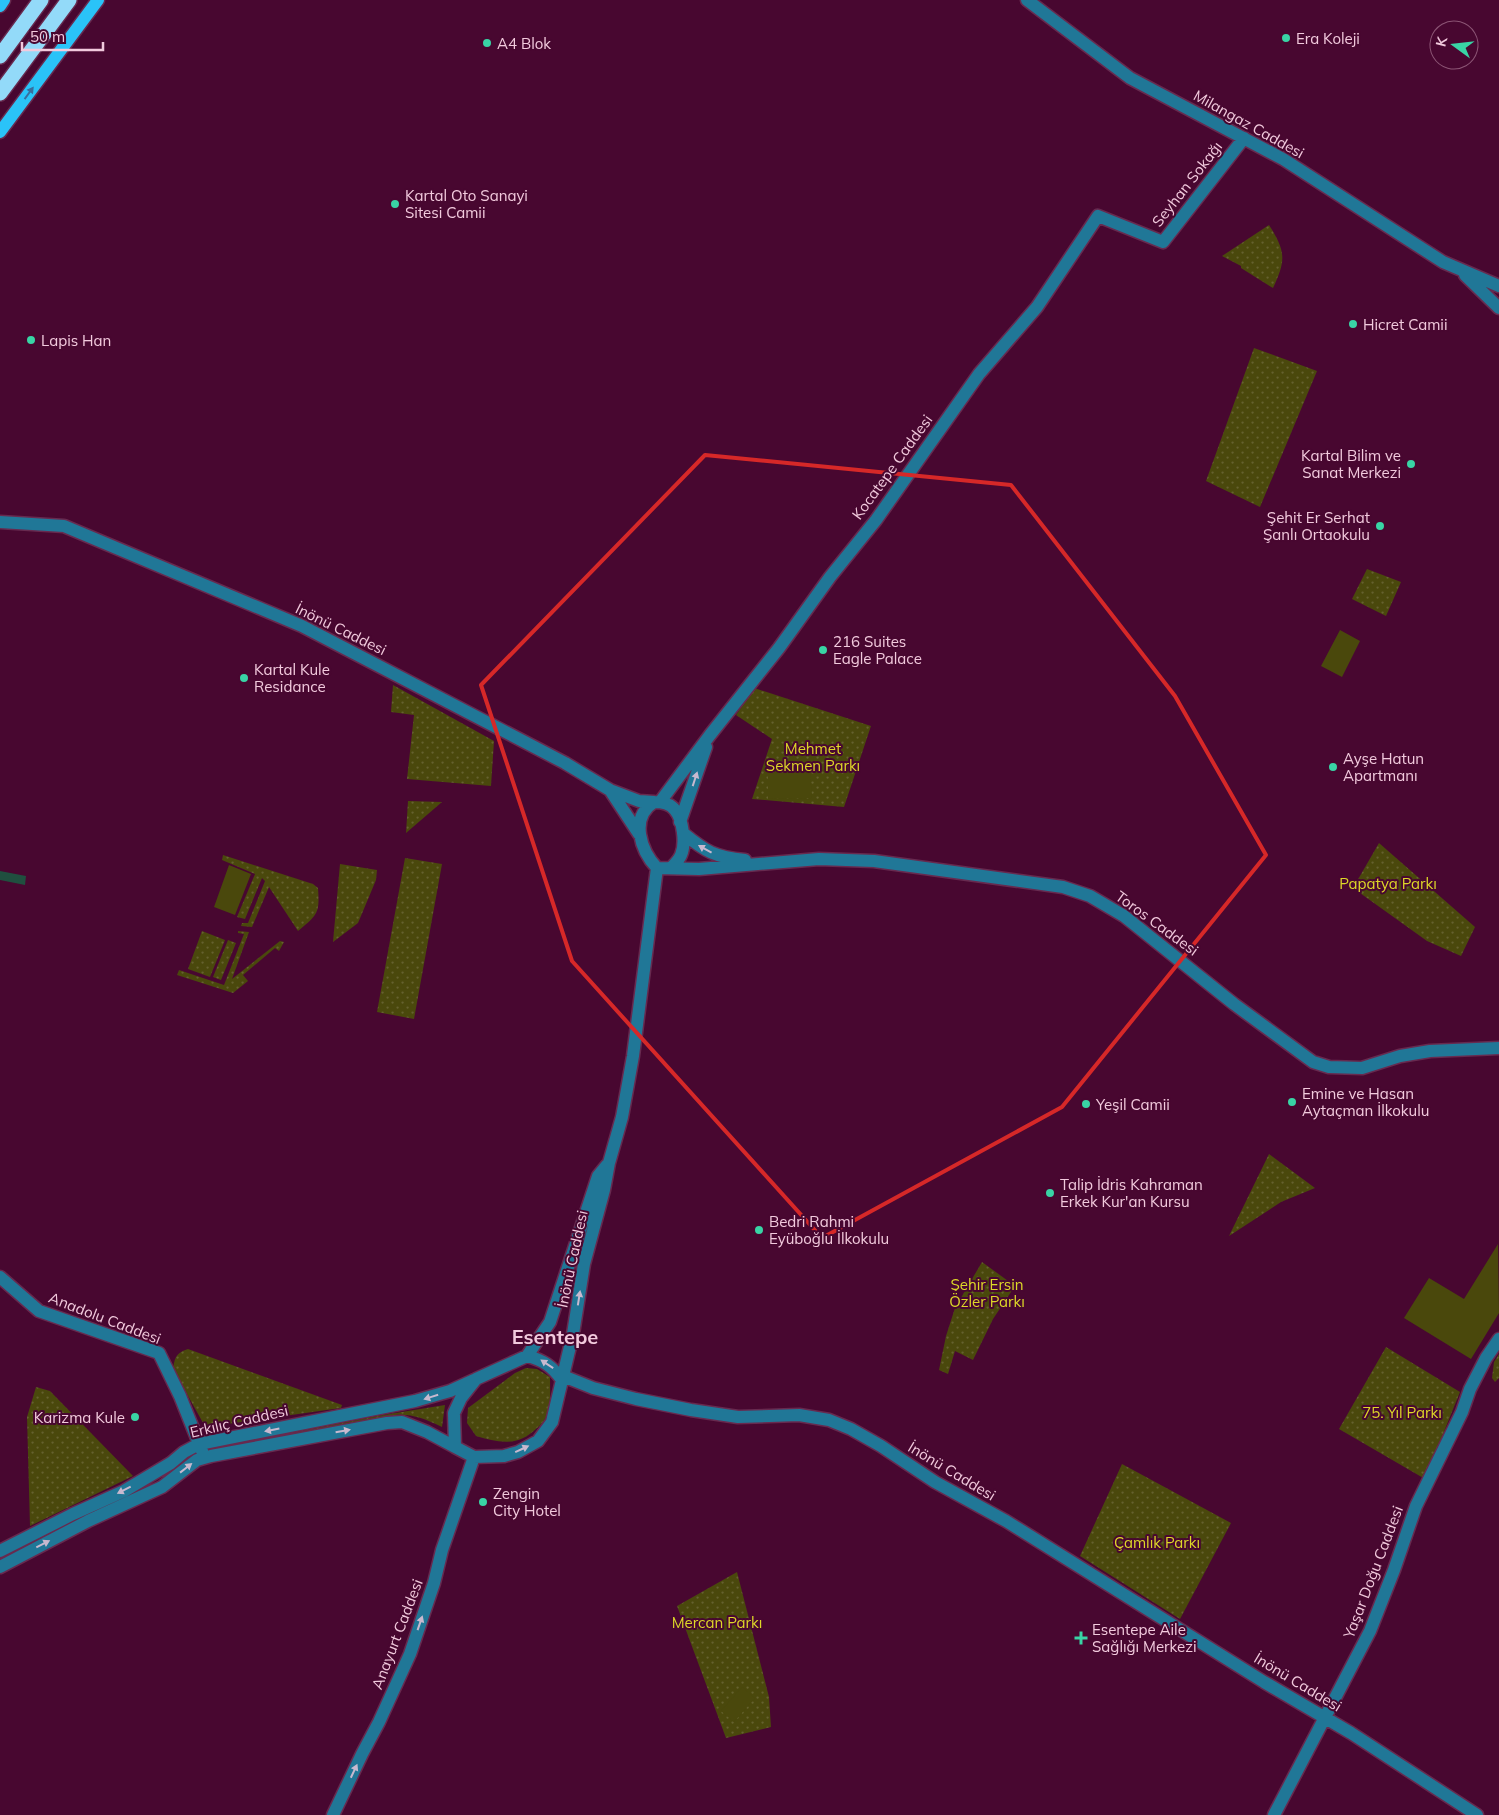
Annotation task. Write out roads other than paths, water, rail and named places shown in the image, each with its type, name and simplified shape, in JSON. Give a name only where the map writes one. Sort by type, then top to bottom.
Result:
[{"type":"highway","points":[[0,56],[42,0]]},
{"type":"highway","points":[[0,93],[69,0]]},
{"type":"main road","points":[[0,6],[4,0]]},
{"type":"main road","points":[[0,132],[98,0]]},
{"type":"street","name":"Milangaz Caddesi","points":[[1027,0],[1130,78],[1283,159],[1433,256],[1459,270],[1499,286]]},
{"type":"street","name":"Seyhan Sokağı","points":[[1098,216],[1163,242],[1244,138]]},
{"type":"street","name":"Kocatepe Caddesi","points":[[657,802],[755,679],[830,577],[876,520],[979,374],[1037,308],[1098,216]]},
{"type":"street","name":"Milangaz Caddesi","points":[[1459,270],[1499,308]]},
{"type":"street","name":"İnönü Caddesi","points":[[0,522],[64,526],[302,626],[565,763],[610,790],[639,801],[657,802],[674,808],[682,828]]},
{"type":"street","name":"Kocatepe Caddesi","points":[[682,828],[710,735]]},
{"type":"street","points":[[610,790],[639,834]]},
{"type":"street","points":[[657,802],[646,809],[640,822],[639,834],[642,846],[650,861],[657,868],[672,868],[680,858],[683,850],[682,828]]},
{"type":"street","name":"Toros Caddesi","points":[[682,828],[701,848],[718,856],[766,862]]},
{"type":"street","name":"Toros Caddesi","points":[[672,868],[843,859],[874,861],[1063,887],[1090,896],[1124,916],[1234,1004],[1313,1062],[1329,1067],[1362,1068],[1400,1056],[1430,1051],[1499,1048]]},
{"type":"street","name":"İnönü Caddesi","points":[[562,1380],[573,1334],[584,1264],[622,1117],[633,1056],[657,868]]},
{"type":"street","name":"İnönü Caddesi","points":[[527,1356],[550,1322],[598,1176],[609,1163]]},
{"type":"street","name":"Anadolu Caddesi","points":[[0,1277],[39,1311],[159,1353],[180,1396],[205,1458]]},
{"type":"street","name":"Yaşar Doğu Caddesi","points":[[1274,1815],[1370,1631],[1416,1506],[1462,1412],[1470,1389],[1499,1339]]},
{"type":"street","points":[[527,1356],[542,1360],[554,1368],[562,1380]]},
{"type":"street","name":"Erkılıç Caddesi","points":[[0,1551],[73,1514],[124,1491],[199,1444],[415,1401],[450,1391],[527,1356]]},
{"type":"street","name":"İnönü Caddesi","points":[[562,1380],[568,1378],[593,1388],[691,1410],[738,1417],[799,1415],[829,1420],[851,1429],[935,1482],[1006,1521],[1351,1733],[1477,1815]]},
{"type":"street","name":"Erkılıç Caddesi","points":[[455,1447],[454,1413],[461,1398],[476,1379]]},
{"type":"street","name":"Erkılıç Caddesi","points":[[0,1567],[88,1521],[162,1487],[197,1460],[205,1458],[387,1423],[402,1422],[427,1432],[474,1457],[504,1456],[518,1452],[538,1441],[552,1422],[562,1380]]},
{"type":"street","name":"Anayurt Caddesi","points":[[333,1815],[410,1654],[434,1583],[442,1550],[474,1457]]},
{"type":"place","name":"Era Koleji","points":[[1286,38]]},
{"type":"place","name":"A4 Blok","points":[[487,43]]},
{"type":"place","name":"Kartal Oto Sanayi Sitesi Camii","points":[[395,204]]},
{"type":"place","name":"Hicret Camii","points":[[1353,324]]},
{"type":"place","name":"Lapis Han","points":[[31,340]]},
{"type":"place","name":"Kartal Bilim ve Sanat Merkezi","points":[[1411,464]]},
{"type":"place","name":"Şehit Er Serhat Şanlı Ortaokulu","points":[[1380,526]]},
{"type":"place","name":"216 Suites Eagle Palace","points":[[823,650]]},
{"type":"place","name":"Kartal Kule Residance","points":[[244,678]]},
{"type":"place","name":"Ayşe Hatun Apartmanı","points":[[1333,767]]},
{"type":"place","name":"Emine ve Hasan Aytaçman İlkokulu","points":[[1292,1102]]},
{"type":"place","name":"Yeşil Camii","points":[[1086,1104]]},
{"type":"place","name":"Talip İdris Kahraman Erkek Kur'an Kursu","points":[[1050,1193]]},
{"type":"place","name":"Bedri Rahmi Eyüboğlu İlkokulu","points":[[759,1230]]},
{"type":"place","name":"Karizma Kule","points":[[135,1417]]},
{"type":"place","name":"Zengin City Hotel","points":[[483,1502]]},
{"type":"place","name":"Esentepe Aile Sağlığı Merkezi","points":[[1081,1638]]},
{"type":"district","name":"Esentepe","points":[[555,1336]]},
{"type":"park label","name":"Mehmet Sekmen Parkı","points":[[813,756]]},
{"type":"park label","name":"Papatya Parkı","points":[[1388,883]]},
{"type":"park label","name":"Şehir Ersin Özler Parkı","points":[[987,1292]]},
{"type":"park label","name":"75. Yıl Parkı","points":[[1402,1412]]},
{"type":"park label","name":"Çamlık Parkı","points":[[1157,1542]]},
{"type":"park label","name":"Mercan Parkı","points":[[717,1622]]}]
